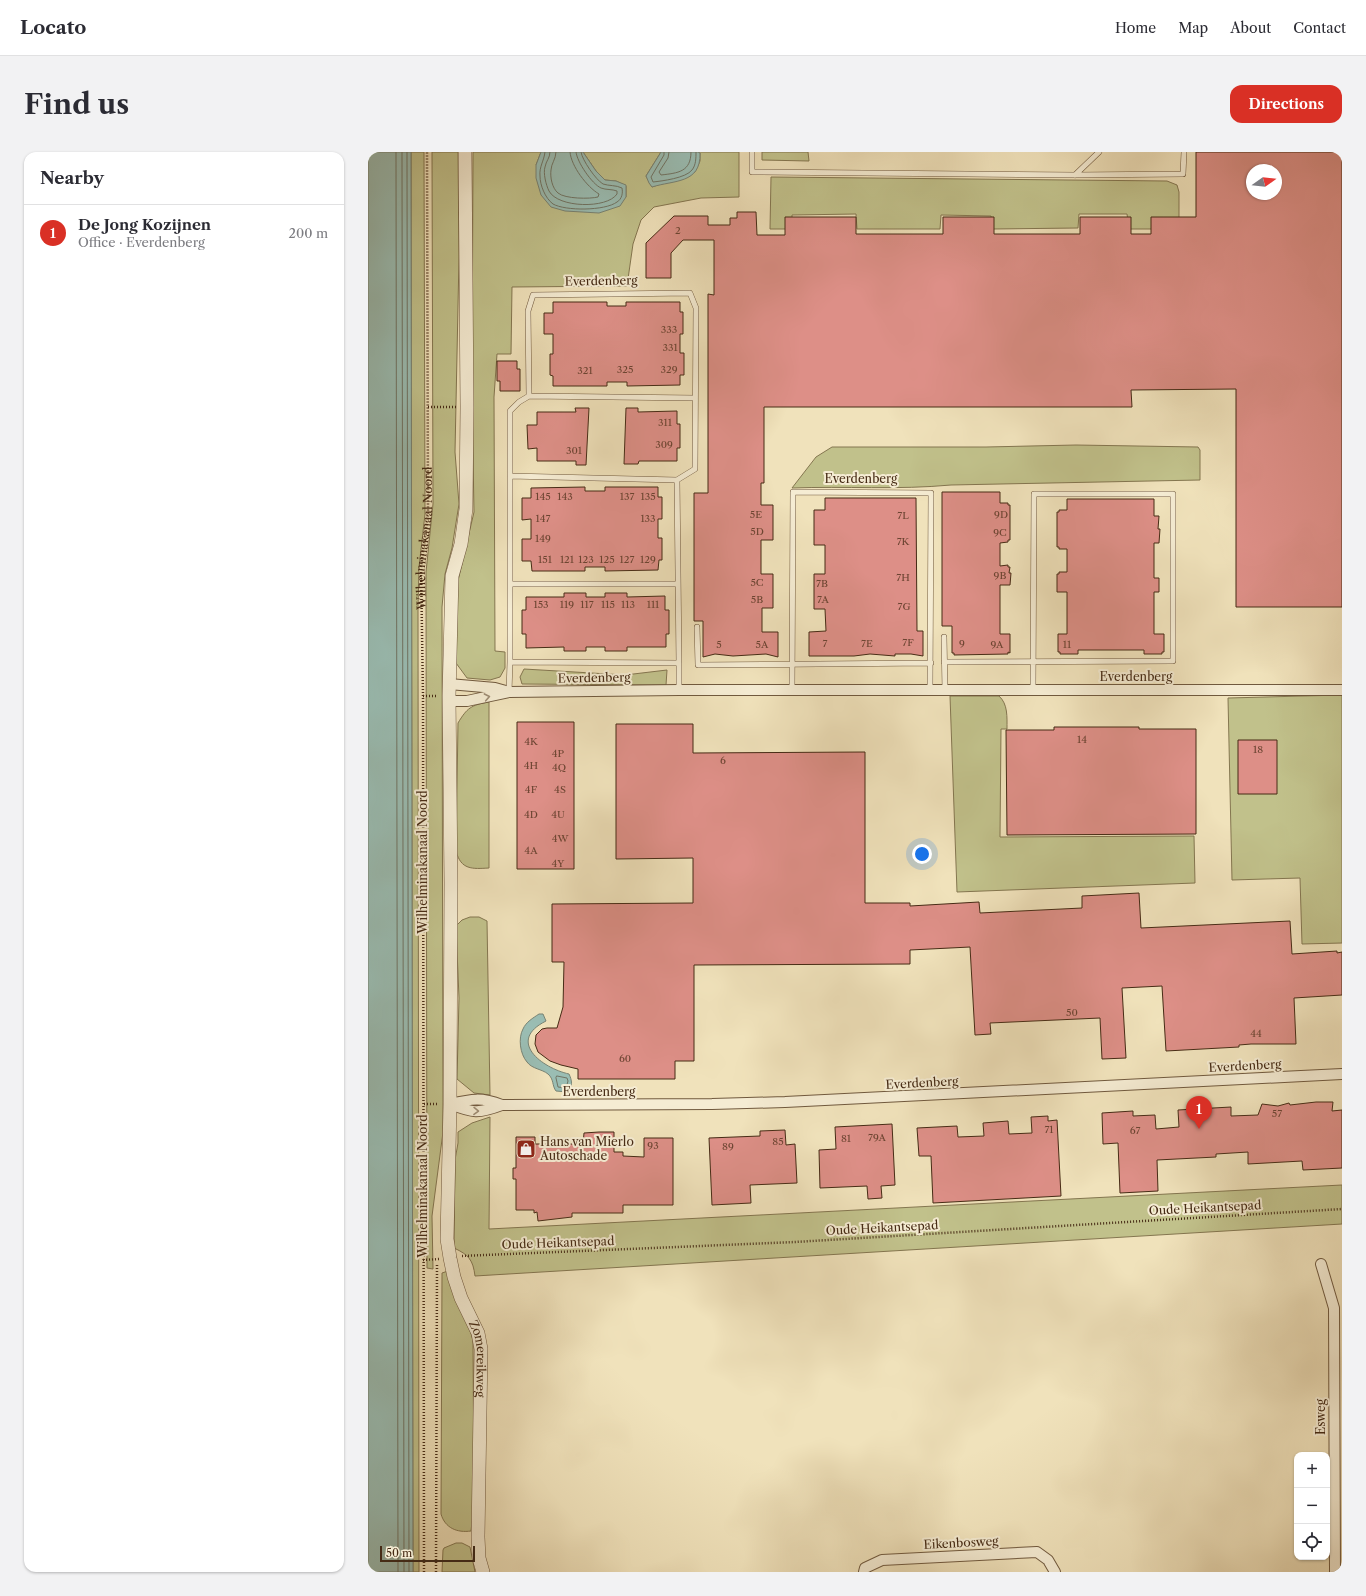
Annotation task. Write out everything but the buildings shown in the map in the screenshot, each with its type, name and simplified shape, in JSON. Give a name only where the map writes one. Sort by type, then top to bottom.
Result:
[{"type":"street","points":[[450,1104],[451,883],[449,684],[452,576],[461,544],[466,509],[467,407],[465,152]]},
{"type":"street","name":"Everdenberg","points":[[449,684],[495,688],[510,692]]},
{"type":"street","name":"Everdenberg","points":[[449,701],[467,701],[510,692],[678,690],[1342,690]]},
{"type":"street","name":"Everdenberg","points":[[450,1104],[474,1098],[491,1101],[502,1106],[785,1102],[1342,1074]]},
{"type":"street","name":"Zomereikweg","points":[[450,1104],[447,1239],[443,1259],[478,1333],[481,1349],[478,1558],[483,1572]]},
{"type":"street","name":"Esweg","points":[[1321,1264],[1334,1308],[1335,1572]]},
{"type":"street","name":"Eikenbosweg","points":[[864,1572],[865,1568],[882,1560],[1037,1552],[1048,1560],[1054,1572]]},
{"type":"lane","points":[[752,152],[752,172],[1075,175],[1183,174],[1184,152]]},
{"type":"lane","points":[[1075,175],[1099,152]]},
{"type":"lane","name":"Everdenberg","points":[[529,396],[528,311],[533,295],[690,293],[696,308],[695,468],[677,480]]},
{"type":"lane","points":[[510,692],[510,412],[519,402],[529,396],[696,398]]},
{"type":"lane","points":[[510,476],[677,480],[678,690]]},
{"type":"lane","name":"Everdenberg","points":[[792,690],[793,492],[931,493],[930,690]]},
{"type":"lane","points":[[944,662],[1034,661],[1173,661],[1174,494],[1034,494],[1034,661],[1033,690]]},
{"type":"lane","points":[[511,584],[678,584]]},
{"type":"lane","points":[[698,627],[698,665],[931,663]]},
{"type":"lane","points":[[944,636],[944,690]]},
{"type":"lane","name":"Everdenberg","points":[[510,662],[679,663]]},
{"type":"path","name":"Wilhelminakanaal Noord","points":[[424,1572],[423,696],[421,567],[428,514],[427,152]]},
{"type":"path","points":[[428,407],[467,407]]},
{"type":"path","name":"Oude Heikantsepad","points":[[423,1260],[795,1242],[1342,1209]]},
{"type":"path","name":"Wilhelminakanaal Noord","points":[[436,1572],[443,1259]]},
{"type":"green space","points":[[411,152],[424,152],[425,514],[419,567],[418,607],[419,1572],[413,1572]]},
{"type":"green space","points":[[432,152],[458,152],[459,257],[455,452],[459,504],[452,548],[445,574],[442,607],[443,1132],[432,1216],[433,1269],[427,1268],[426,572],[433,504]]},
{"type":"green space","points":[[473,152],[541,152],[536,165],[626,197],[626,186],[616,181],[605,180],[596,171],[583,152],[661,152],[646,176],[652,187],[695,172],[700,161],[700,153],[698,152],[739,152],[739,197],[701,198],[654,207],[641,220],[633,244],[627,286],[512,287],[511,354],[497,354],[494,397],[495,651],[505,652],[505,668],[500,677],[490,680],[467,678],[456,663],[458,581],[474,512],[472,398]]},
{"type":"green space","points":[[762,152],[808,152],[809,161],[762,160]]},
{"type":"green space","points":[[771,177],[1167,181],[1177,185],[1179,192],[1179,229],[1129,229],[1127,214],[1079,214],[1078,228],[993,229],[991,216],[941,215],[940,229],[857,229],[856,214],[792,215],[792,229],[770,229]]},
{"type":"green space","points":[[1076,445],[1198,447],[1200,450],[1200,480],[911,487],[792,488],[816,457],[832,447],[986,447]]},
{"type":"green space","points":[[524,669],[625,675],[667,670],[666,685],[522,684],[520,677]]},
{"type":"green space","points":[[1342,695],[1342,943],[1302,944],[1300,878],[1232,880],[1228,698]]},
{"type":"green space","points":[[950,696],[999,696],[1004,703],[1007,715],[1007,729],[1001,729],[1000,837],[1194,836],[1195,883],[957,892]]},
{"type":"green space","points":[[489,702],[489,868],[472,868],[461,862],[456,851],[458,723],[470,708],[478,704]]},
{"type":"green space","points":[[470,917],[479,917],[487,921],[490,1095],[474,1093],[457,1079],[459,998],[456,926],[462,920]]},
{"type":"green space","points":[[490,1117],[489,1229],[1342,1185],[1342,1224],[475,1276],[473,1266],[467,1256],[454,1248],[455,1160],[458,1132],[472,1123]]},
{"type":"green space","points":[[448,1271],[473,1341],[474,1505],[471,1531],[461,1531],[452,1528],[445,1523],[441,1514],[442,1273]]},
{"type":"green space","points":[[456,1543],[462,1543],[470,1547],[475,1572],[442,1572],[443,1550],[444,1548]]},
{"type":"water","points":[[368,152],[411,152],[413,1572],[368,1572]]},
{"type":"water","points":[[541,152],[583,152],[596,171],[605,180],[616,181],[626,185],[626,197],[620,206],[599,213],[565,211],[551,207],[541,195],[536,178],[536,165]]},
{"type":"water","points":[[661,152],[698,152],[700,153],[699,163],[691,176],[685,179],[652,187],[646,176]]},
{"type":"water","points":[[539,1014],[543,1014],[546,1021],[534,1029],[529,1037],[529,1045],[532,1053],[539,1060],[548,1066],[569,1074],[572,1083],[568,1092],[556,1091],[550,1076],[546,1072],[534,1068],[529,1064],[521,1050],[521,1033],[524,1027]]},
{"type":"place","name":"De Jong Kozijnen","points":[[1199,1129]]},
{"type":"place","name":"Hans van Mierlo Autoschade","points":[[526,1149]]}]
